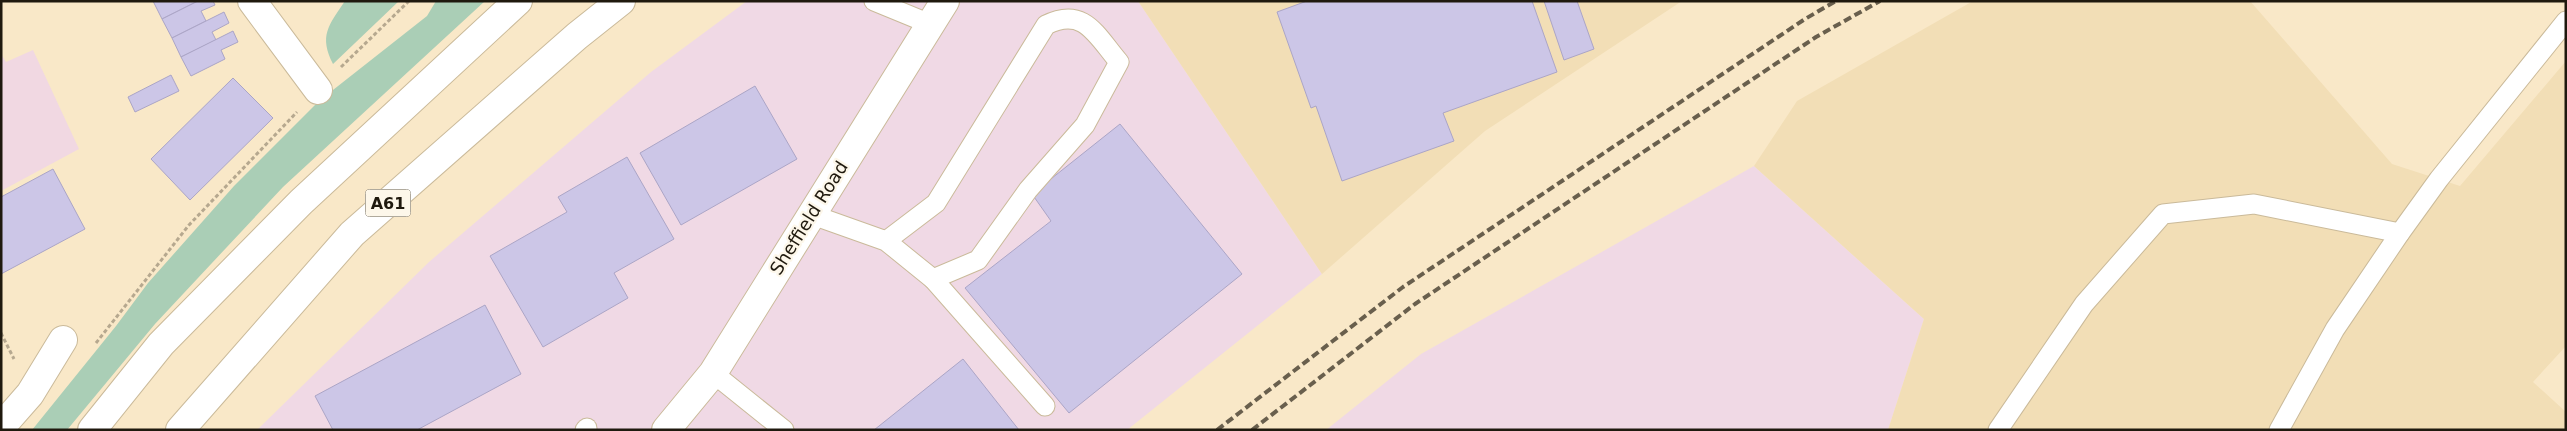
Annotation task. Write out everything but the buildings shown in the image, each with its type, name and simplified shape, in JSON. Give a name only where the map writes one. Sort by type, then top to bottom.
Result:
[{"type":"main road","points":[[92,430],[161,344],[301,202],[518,1]]},
{"type":"main road","name":"A61","points":[[180,430],[352,234],[577,36],[621,1]]},
{"type":"main road","name":"Sheffield Road","points":[[666,430],[713,373],[810,214],[945,1]]},
{"type":"main road","points":[[260,4],[318,90]]},
{"type":"main road","points":[[1,427],[30,394],[63,340]]},
{"type":"lane","points":[[874,1],[930,24]]},
{"type":"lane","points":[[886,241],[936,203],[1046,25],[1062,17],[1084,21],[1119,62],[1085,125],[1028,190],[978,260],[933,279]]},
{"type":"lane","points":[[2279,430],[2335,329],[2438,179],[2566,20]]},
{"type":"lane","points":[[1998,430],[2084,304],[2164,214],[2254,204],[2400,234]]},
{"type":"lane","points":[[810,214],[886,241],[933,279],[1045,406]]},
{"type":"lane","points":[[713,373],[784,430]]},
{"type":"path","points":[[91,349],[189,225],[354,52],[409,1]]},
{"type":"shaded area","points":[[747,1],[1138,1],[1322,274],[1127,430],[257,430],[429,262],[651,72]]},
{"type":"shaded area","points":[[1138,1],[1682,1],[1485,131],[1322,274]]},
{"type":"shaded area","points":[[1973,1],[2250,1],[2392,164],[2460,186],[2566,61],[2566,346],[2533,382],[2566,412],[2566,430],[1888,430],[1924,319],[1754,166],[1797,101]]},
{"type":"shaded area","points":[[33,50],[79,149],[1,191],[1,54],[6,62]]},
{"type":"shaded area","points":[[1754,166],[1924,319],[1888,430],[1326,430],[1421,354]]},
{"type":"green space","points":[[345,1],[399,1],[333,64],[327,46],[327,31]]},
{"type":"green space","points":[[436,1],[485,1],[283,187],[155,324],[67,430],[32,430],[116,326],[148,283],[234,186],[319,101],[427,16]]},
{"type":"railway","points":[[1217,430],[1403,287],[1805,19],[1836,1]]},
{"type":"railway","points":[[1252,430],[1415,304],[1816,37],[1880,1]]}]
